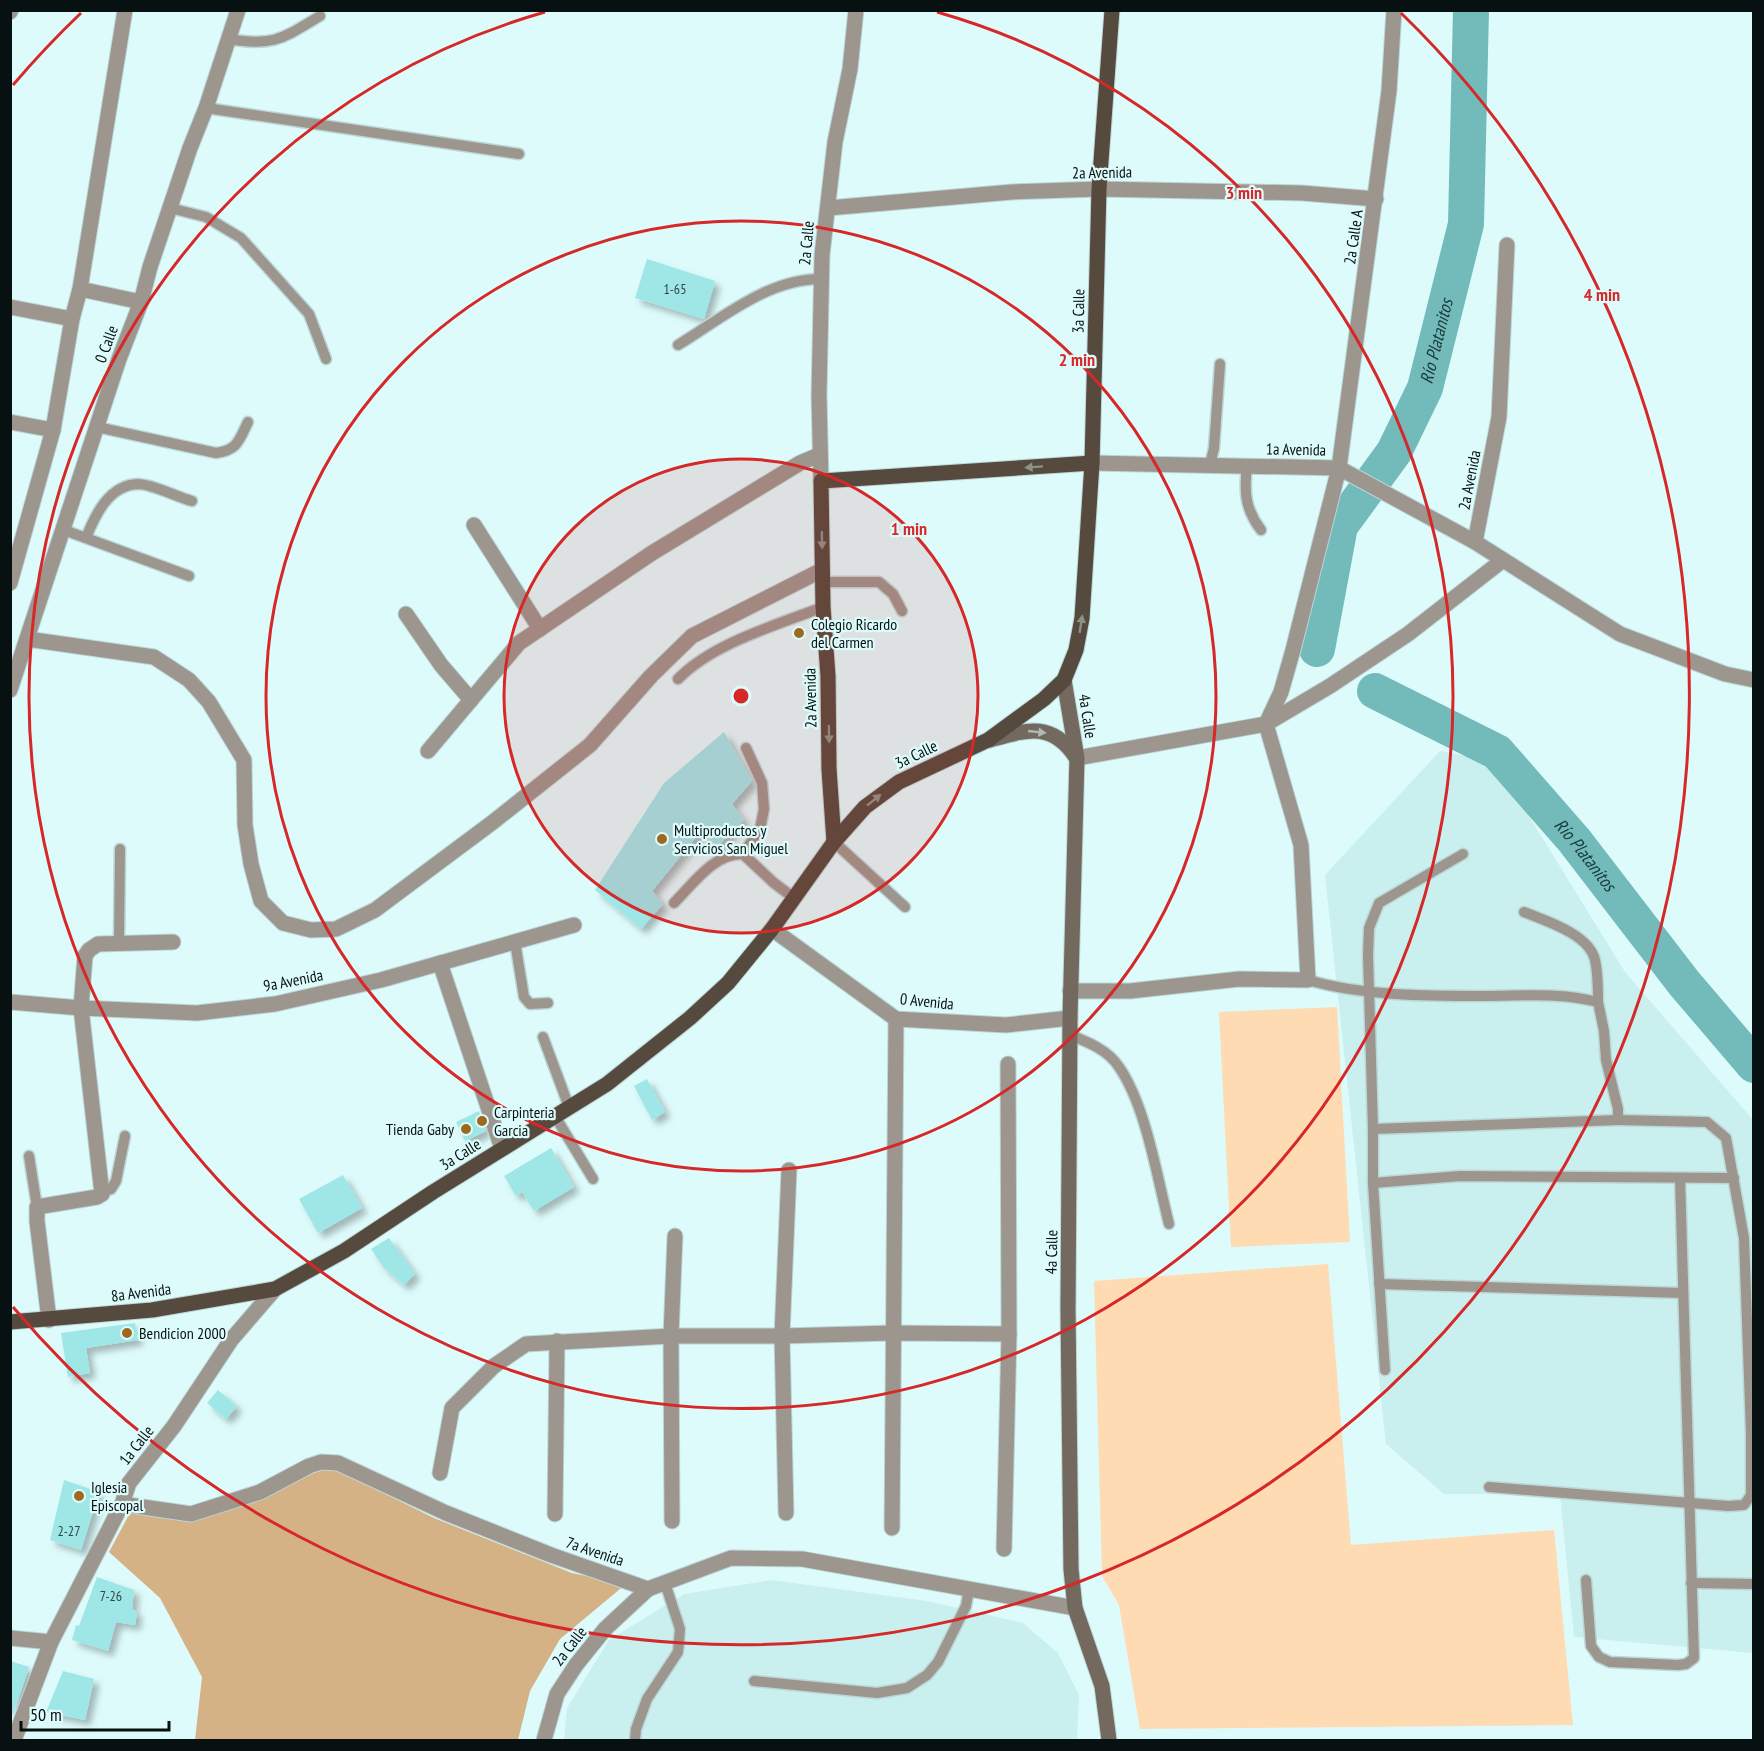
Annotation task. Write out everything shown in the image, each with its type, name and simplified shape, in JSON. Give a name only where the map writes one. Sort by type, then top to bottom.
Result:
[{"type":"main road","name":"3a Calle","points":[[275,1290],[344,1251],[607,1083],[690,1018],[728,984],[850,822],[881,794],[917,773],[988,740],[1044,699],[1064,680],[1076,650],[1083,618],[1092,463],[1099,189],[1112,10]]},
{"type":"main road","name":"1a Avenida","points":[[821,481],[1092,463]]},
{"type":"main road","name":"2a Avenida","points":[[821,481],[823,607],[834,842]]},
{"type":"main road","name":"4a Calle","points":[[1064,680],[1077,759],[1070,991],[1068,1310],[1071,1569],[1076,1608],[1099,1672],[1109,1740]]},
{"type":"main road","name":"4a Calle","points":[[988,740],[1019,732],[1041,731],[1058,736],[1077,759]]},
{"type":"main road","name":"8a Avenida","points":[[10,1322],[152,1310],[275,1290]]},
{"type":"street","points":[[10,583],[17,539],[53,430],[72,319],[80,290],[125,10]]},
{"type":"street","name":"0 Calle","points":[[10,690],[119,359],[141,302],[150,267],[238,10]]},
{"type":"street","name":"2a Calle","points":[[821,481],[819,455],[822,255],[835,142],[850,69],[856,10]]},
{"type":"street","name":"2a Calle A","points":[[1266,724],[1281,692],[1342,470],[1389,91],[1394,10]]},
{"type":"street","name":"2a Avenida","points":[[828,208],[1012,192],[1099,189],[1302,193],[1376,199]]},
{"type":"street","name":"2a Avenida","points":[[1475,542],[1499,417],[1507,245]]},
{"type":"street","points":[[80,290],[141,302]]},
{"type":"street","points":[[10,307],[72,319]]},
{"type":"street","points":[[10,423],[53,430]]},
{"type":"street","points":[[428,751],[519,643],[652,553],[800,463],[819,455]]},
{"type":"street","name":"1a Avenida","points":[[1092,463],[1342,470],[1475,542],[1620,633],[1725,674],[1754,680]]},
{"type":"street","points":[[474,525],[540,629]]},
{"type":"street","points":[[1077,759],[1266,724],[1330,686],[1408,634],[1503,560]]},
{"type":"street","points":[[27,639],[154,657],[189,680],[209,702],[244,760],[245,825],[251,864],[261,901],[284,923],[311,930],[336,929],[375,910],[493,822],[590,745],[651,676],[692,636],[822,576]]},
{"type":"street","points":[[406,614],[441,665],[471,700]]},
{"type":"street","points":[[1070,991],[1130,991],[1239,979],[1308,980],[1301,845],[1266,724]]},
{"type":"street","name":"9a Avenida","points":[[10,1002],[81,1008],[197,1013],[275,1004],[381,980],[574,926]]},
{"type":"street","name":"0 Avenida","points":[[772,928],[896,1019],[1006,1025],[1070,1018]]},
{"type":"street","points":[[49,1320],[37,1221],[38,1207],[97,1197],[102,1194],[81,1008],[85,956],[89,950],[99,944],[174,942]]},
{"type":"street","points":[[440,963],[502,1149]]},
{"type":"street","points":[[892,1528],[896,1019]]},
{"type":"street","points":[[1004,1549],[1009,1334],[1008,1064]]},
{"type":"street","points":[[786,1513],[782,1336],[789,1170]]},
{"type":"street","points":[[672,1521],[671,1336],[675,1236]]},
{"type":"street","name":"1a Calle","points":[[14,1740],[51,1642],[122,1504],[129,1484],[174,1426],[231,1340],[275,1290]]},
{"type":"street","points":[[441,1473],[453,1408],[494,1366],[526,1344],[671,1336],[1009,1334]]},
{"type":"street","points":[[555,1514],[557,1341]]},
{"type":"street","name":"7a Avenida","points":[[122,1504],[191,1514],[260,1492],[321,1461],[338,1463],[446,1513],[551,1555],[648,1589]]},
{"type":"street","points":[[648,1589],[731,1558],[802,1559],[1076,1608]]},
{"type":"street","name":"2a Calle","points":[[544,1740],[557,1694],[576,1665],[605,1629],[648,1589]]},
{"type":"street","points":[[10,1638],[51,1642]]},
{"type":"lane","points":[[229,39],[252,43],[279,40],[320,16]]},
{"type":"lane","points":[[206,108],[519,154]]},
{"type":"lane","points":[[170,208],[206,217],[241,238],[309,314],[326,358]]},
{"type":"lane","points":[[678,345],[762,292],[807,279],[822,279]]},
{"type":"lane","points":[[1210,465],[1214,448],[1220,364]]},
{"type":"lane","points":[[97,427],[216,453],[236,446],[248,422]]},
{"type":"lane","points":[[1247,466],[1247,506],[1251,517],[1261,530]]},
{"type":"lane","points":[[86,538],[95,515],[117,489],[140,484],[192,501]]},
{"type":"lane","points":[[64,530],[189,576]]},
{"type":"lane","points":[[822,576],[879,582],[893,594],[902,611]]},
{"type":"lane","points":[[678,679],[693,664],[758,631],[823,607]]},
{"type":"lane","points":[[743,854],[760,829],[764,809],[762,783],[746,748]]},
{"type":"lane","points":[[834,842],[905,907]]},
{"type":"lane","points":[[119,943],[120,849]]},
{"type":"lane","points":[[674,903],[706,870],[727,856],[736,853],[743,854],[794,898]]},
{"type":"lane","points":[[1385,1370],[1373,1183],[1369,928],[1379,903],[1463,854]]},
{"type":"lane","points":[[1524,912],[1561,928],[1583,941],[1595,957],[1606,1060],[1618,1109],[1618,1120]]},
{"type":"lane","points":[[515,942],[524,997],[530,1004],[548,1003]]},
{"type":"lane","points":[[1308,980],[1333,987],[1369,992],[1485,996],[1546,994],[1574,996],[1598,1002]]},
{"type":"lane","points":[[1070,1035],[1091,1043],[1119,1066],[1141,1111],[1169,1224]]},
{"type":"lane","points":[[543,1037],[569,1107]]},
{"type":"lane","points":[[555,1116],[593,1179]]},
{"type":"lane","points":[[1373,1129],[1618,1120],[1707,1122],[1726,1138],[1744,1238],[1751,1495],[1744,1505],[1728,1506],[1489,1487]]},
{"type":"lane","points":[[102,1192],[111,1190],[116,1181],[125,1136]]},
{"type":"lane","points":[[29,1156],[38,1207]]},
{"type":"lane","points":[[1373,1183],[1460,1176],[1734,1179]]},
{"type":"lane","points":[[1587,1580],[1591,1646],[1599,1657],[1610,1662],[1678,1665],[1686,1664],[1694,1659],[1680,1178]]},
{"type":"lane","points":[[1379,1284],[1683,1293]]},
{"type":"lane","points":[[1691,1582],[1754,1584]]},
{"type":"lane","points":[[635,1740],[636,1729],[647,1699],[678,1652],[680,1629],[665,1583]]},
{"type":"lane","points":[[754,1681],[877,1693],[907,1688],[927,1675],[938,1662],[966,1606],[969,1589]]},
{"type":"shaded area","points":[[1440,751],[1495,761],[1625,972],[1753,1120],[1753,1653],[1574,1637],[1560,1494],[1444,1494],[1386,1444],[1325,875]]},
{"type":"shaded area","points":[[1337,1007],[1350,1242],[1231,1247],[1219,1012]]},
{"type":"shaded area","points":[[1328,1264],[1351,1545],[1554,1530],[1573,1725],[1140,1729],[1119,1605],[1102,1576],[1094,1281]]},
{"type":"shaded area","points":[[329,1466],[434,1518],[572,1573],[626,1584],[560,1639],[530,1691],[518,1740],[195,1740],[202,1677],[160,1598],[109,1552],[132,1509],[190,1515],[255,1501]]},
{"type":"shaded area","points":[[771,1580],[927,1601],[1023,1623],[1058,1653],[1079,1695],[1077,1740],[564,1740],[567,1708],[609,1640],[684,1594]]},
{"type":"building","points":[[647,259],[715,281],[704,319],[635,298]]},
{"type":"building","name":"Multiproductos y Servicios San Miguel","points":[[724,732],[752,781],[732,804],[744,820],[717,847],[702,830],[652,891],[663,904],[641,929],[595,890],[664,783]]},
{"type":"building","points":[[647,1079],[665,1112],[652,1120],[634,1086]]},
{"type":"building","points":[[479,1111],[486,1131],[465,1141],[456,1122]]},
{"type":"building","points":[[551,1148],[574,1187],[534,1211],[522,1192],[516,1196],[504,1176]]},
{"type":"building","points":[[343,1175],[362,1208],[318,1233],[299,1199]]},
{"type":"building","points":[[389,1238],[415,1274],[404,1285],[384,1268],[371,1249]]},
{"type":"building","points":[[135,1323],[138,1340],[86,1348],[90,1373],[68,1377],[61,1333]]},
{"type":"building","points":[[218,1390],[237,1406],[226,1419],[207,1403]]},
{"type":"building","points":[[64,1480],[99,1492],[81,1550],[50,1540]]},
{"type":"building","points":[[97,1577],[134,1590],[132,1609],[137,1612],[135,1625],[116,1622],[108,1651],[72,1640],[76,1625],[79,1626]]},
{"type":"building","points":[[10,1661],[29,1667],[13,1714],[10,1713]]},
{"type":"building","points":[[63,1671],[94,1679],[85,1720],[46,1712]]},
{"type":"waterway","name":"Río Platanitos","points":[[1317,649],[1340,526],[1394,452],[1425,388],[1466,224],[1471,10]]},
{"type":"waterway","name":"Río Platanitos","points":[[1375,691],[1497,752],[1574,840],[1684,983],[1754,1065]]},
{"type":"place","name":"Colegio Ricardo del Carmen","points":[[799,633]]},
{"type":"place","name":"Multiproductos y Servicios San Miguel","points":[[662,839]]},
{"type":"place","name":"Carpinteria Garcia","points":[[482,1121]]},
{"type":"place","name":"Tienda Gaby","points":[[466,1129]]},
{"type":"place","name":"Bendicion 2000","points":[[127,1333]]},
{"type":"place","name":"Iglesia Episcopal","points":[[79,1496]]}]
